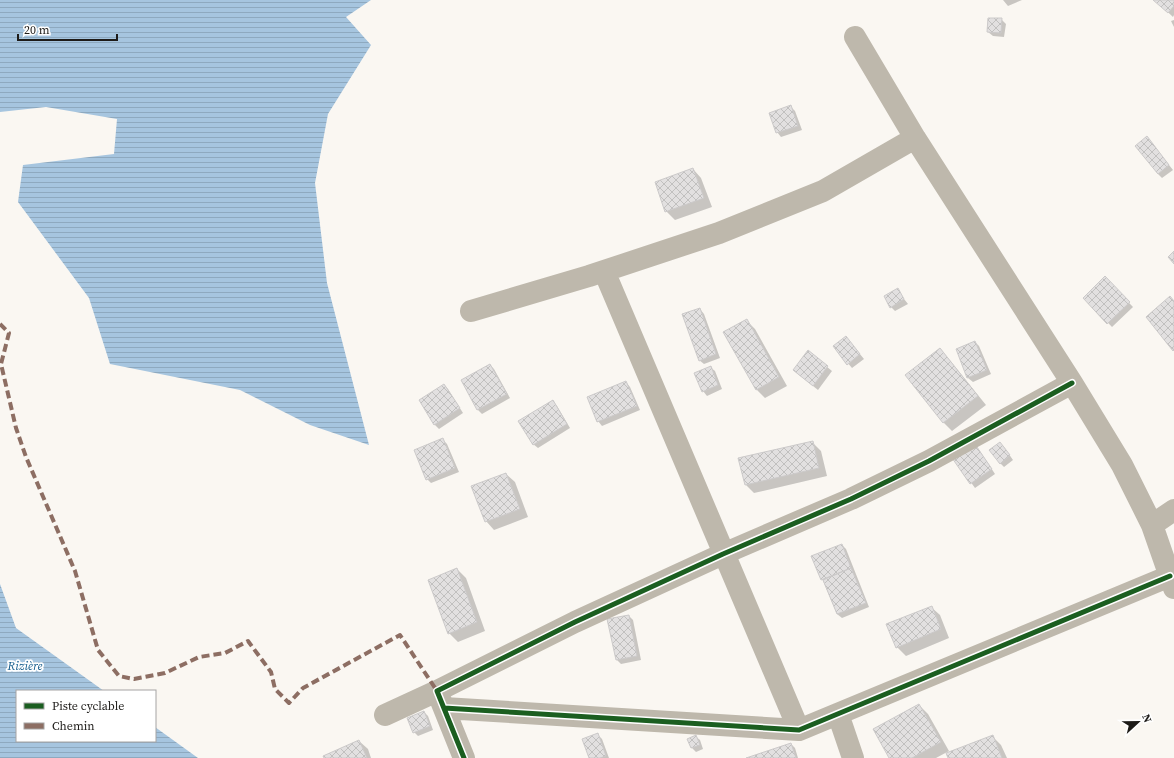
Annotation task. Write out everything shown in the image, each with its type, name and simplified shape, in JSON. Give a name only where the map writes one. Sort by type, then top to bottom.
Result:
[{"type":"street","points":[[441,700],[799,730],[1172,582],[1152,525],[1122,464],[1072,383],[915,138],[856,37]]},
{"type":"street","points":[[471,310],[604,271],[718,233],[823,191],[915,138]]},
{"type":"street","points":[[604,271],[799,730]]},
{"type":"street","points":[[385,715],[441,700],[576,622],[723,554],[851,499],[922,465],[1072,383]]},
{"type":"street","points":[[1152,525],[1174,510]]},
{"type":"street","points":[[441,700],[464,758]]},
{"type":"street","points":[[838,714],[853,758]]},
{"type":"water","points":[[0,0],[371,0],[346,17],[371,45],[328,114],[315,183],[327,283],[369,445],[310,425],[240,390],[110,364],[89,298],[18,202],[23,165],[114,154],[117,119],[46,107],[0,112]]},
{"type":"water","name":"Rizière","points":[[0,584],[16,628],[103,690],[16,690],[16,742],[156,742],[156,728],[198,758],[0,758]]},
{"type":"building","points":[[1153,0],[1174,0],[1174,6],[1168,13]]},
{"type":"building","points":[[988,18],[1002,18],[1001,33],[987,32]]},
{"type":"building","points":[[791,105],[798,126],[776,133],[769,113]]},
{"type":"building","points":[[1147,136],[1169,165],[1158,174],[1135,146]]},
{"type":"building","points":[[693,168],[704,198],[665,212],[655,182]]},
{"type":"building","points":[[1174,251],[1174,264],[1168,257]]},
{"type":"building","points":[[1105,276],[1130,302],[1107,324],[1083,298]]},
{"type":"building","points":[[898,288],[904,299],[890,308],[884,296]]},
{"type":"building","points":[[1170,296],[1174,301],[1173,351],[1146,317]]},
{"type":"building","points":[[700,308],[716,354],[699,361],[682,314]]},
{"type":"building","points":[[747,319],[779,377],[756,390],[723,332]]},
{"type":"building","points":[[846,336],[860,354],[847,365],[833,346]]},
{"type":"building","points":[[975,341],[987,370],[967,378],[956,349]]},
{"type":"building","points":[[940,348],[978,396],[943,423],[905,375]]},
{"type":"building","points":[[808,350],[828,366],[813,386],[793,370]]},
{"type":"building","points":[[490,364],[507,394],[477,410],[461,380]]},
{"type":"building","points":[[711,366],[718,385],[702,392],[694,373]]},
{"type":"building","points":[[626,381],[637,406],[597,422],[587,397]]},
{"type":"building","points":[[444,384],[460,408],[434,425],[419,400]]},
{"type":"building","points":[[553,400],[567,424],[533,445],[518,421]]},
{"type":"building","points":[[443,438],[455,468],[426,480],[414,450]]},
{"type":"building","points":[[972,440],[992,469],[970,484],[950,455]]},
{"type":"building","points":[[813,441],[819,468],[745,485],[738,458]]},
{"type":"building","points":[[1000,442],[1010,455],[1000,464],[989,450]]},
{"type":"building","points":[[506,473],[520,509],[485,522],[471,486]]},
{"type":"building","points":[[842,544],[851,568],[821,580],[811,556]]},
{"type":"building","points":[[457,568],[477,622],[448,634],[428,580]]},
{"type":"building","points":[[851,568],[866,603],[837,614],[823,580]]},
{"type":"building","points":[[932,606],[941,629],[896,648],[886,624]]},
{"type":"building","points":[[629,615],[637,656],[616,660],[607,619]]},
{"type":"building","points":[[919,704],[941,742],[912,758],[889,758],[873,729]]},
{"type":"building","points":[[424,711],[430,726],[413,733],[407,718]]},
{"type":"building","points":[[598,733],[606,756],[600,758],[589,758],[582,739]]},
{"type":"building","points":[[696,735],[700,745],[691,748],[687,739]]},
{"type":"building","points":[[993,735],[1002,758],[948,758],[946,753]]},
{"type":"building","points":[[359,740],[367,758],[324,758],[323,756]]},
{"type":"building","points":[[791,743],[796,758],[746,758]]},
{"type":"marked path","points":[[0,324],[9,333],[1,364],[16,428],[26,457],[75,571],[98,650],[119,676],[134,679],[165,673],[199,657],[225,653],[248,641],[271,672],[275,689],[289,703],[303,688],[400,635],[437,691]]},
{"type":"cycle path","points":[[464,758],[437,691],[575,622],[723,554],[851,499],[929,461],[1072,383]]},
{"type":"cycle path","points":[[444,708],[799,730],[1170,576]]}]
